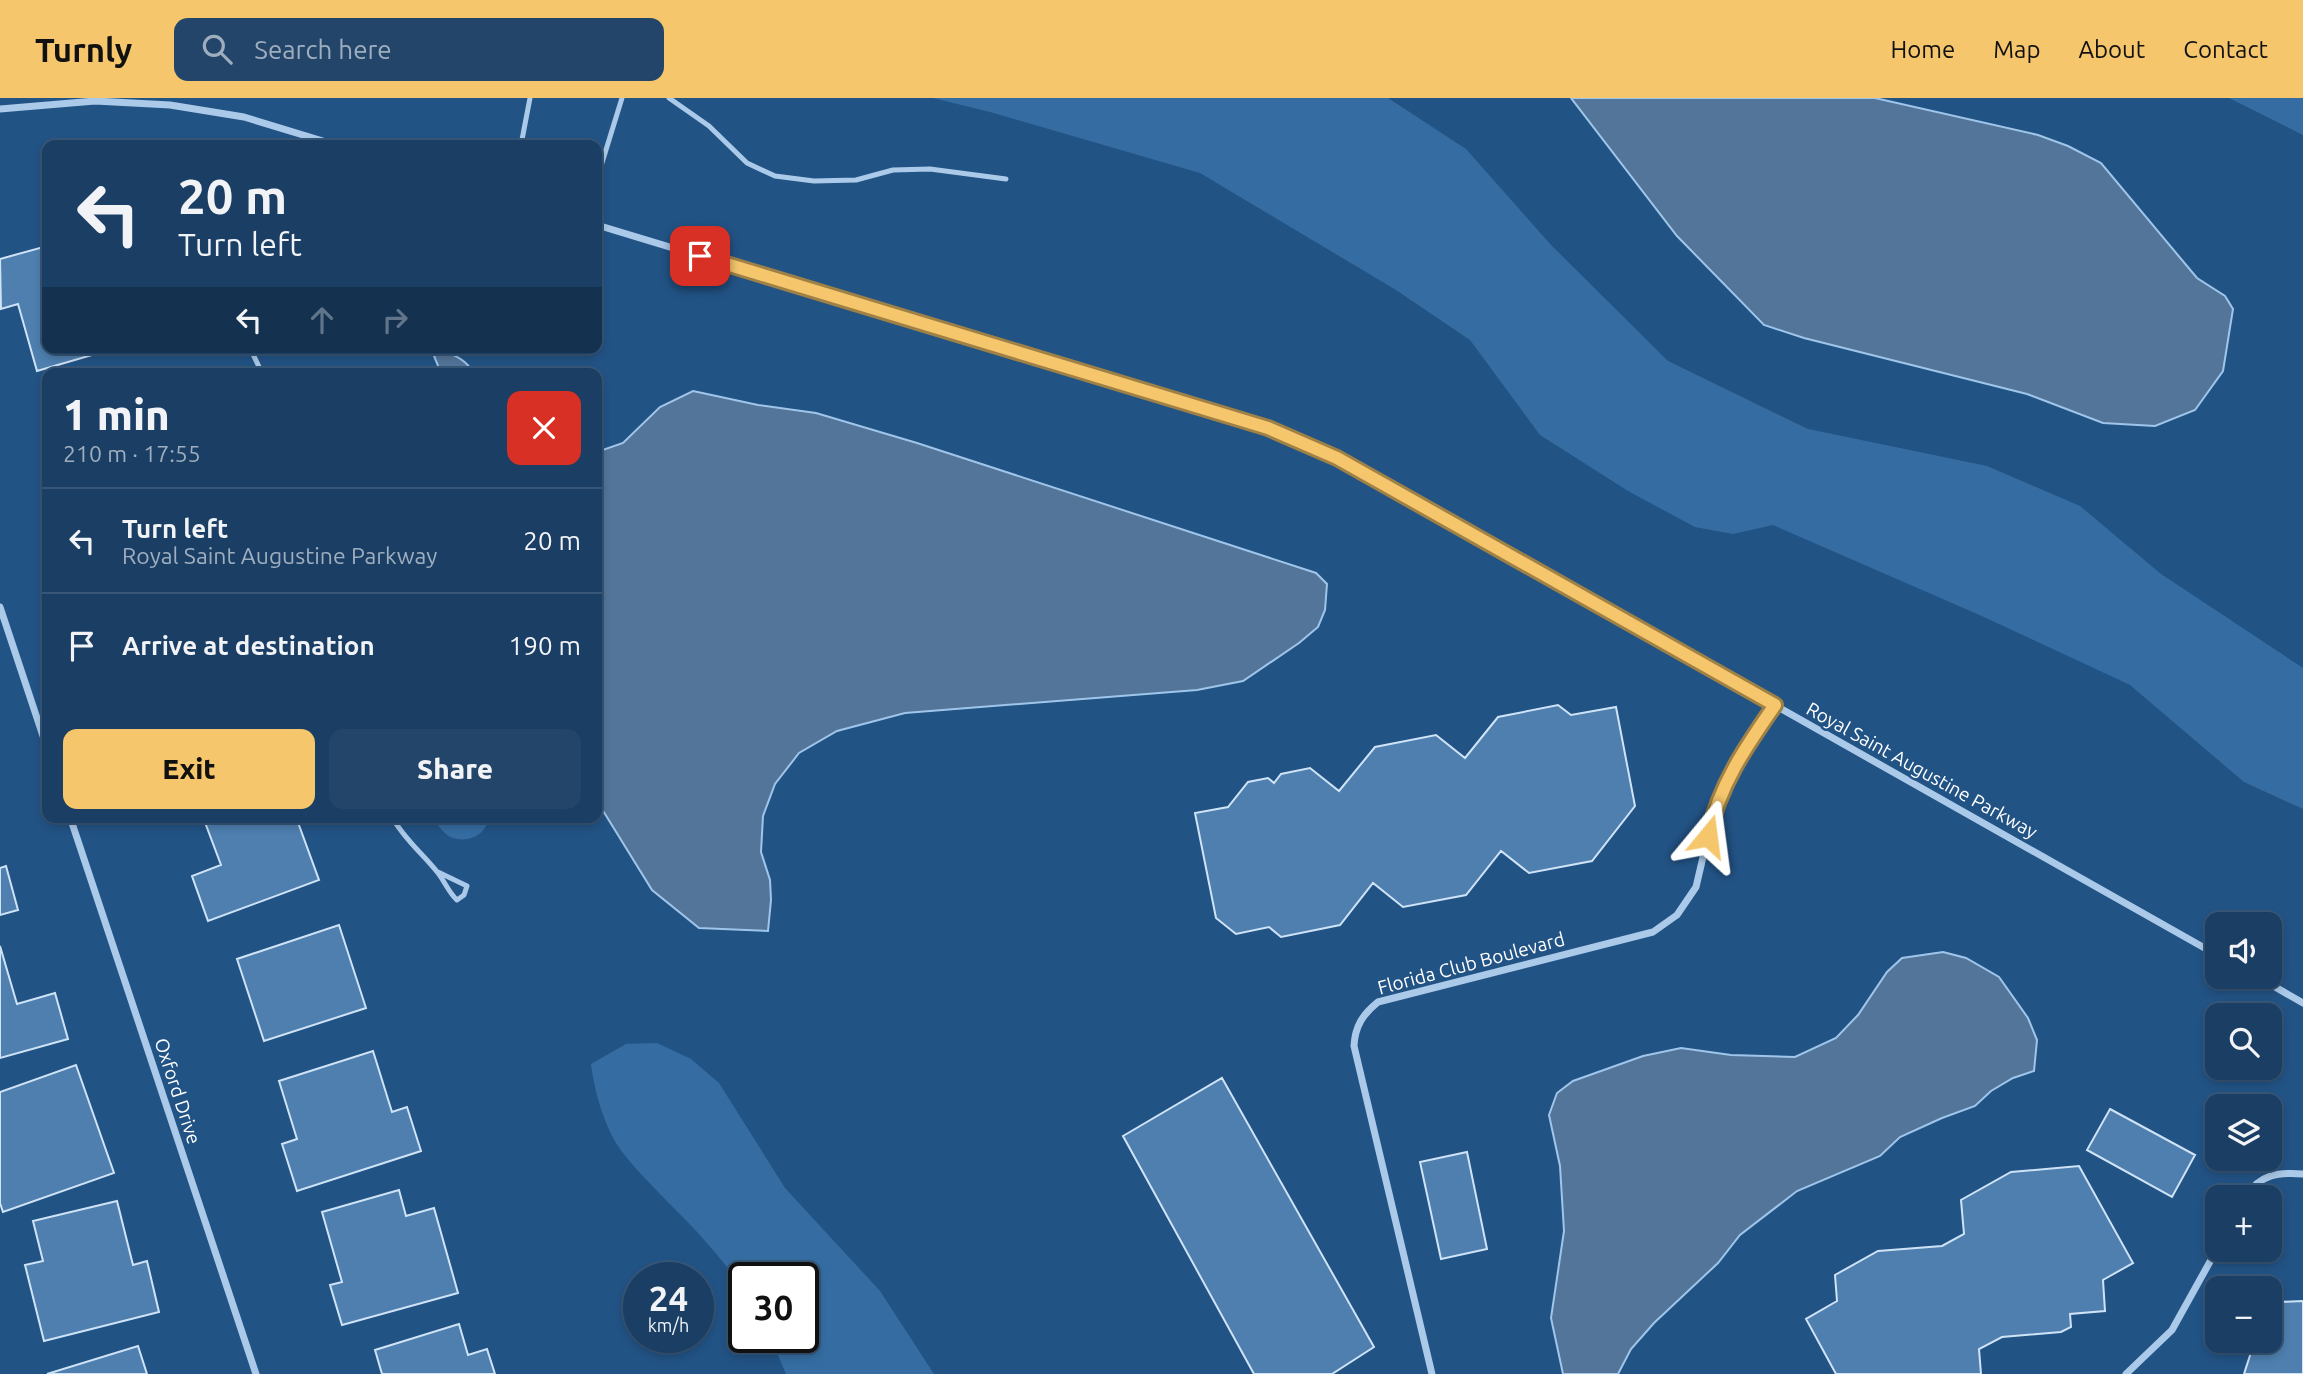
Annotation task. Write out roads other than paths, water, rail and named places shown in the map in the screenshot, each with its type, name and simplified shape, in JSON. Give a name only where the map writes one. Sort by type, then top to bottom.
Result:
[{"type":"street","points":[[0,109],[95,101],[170,105],[244,117],[319,140]]},
{"type":"street","name":"Royal Saint Augustine Parkway","points":[[602,227],[1268,428],[1337,458],[2205,948]]},
{"type":"street","points":[[0,607],[42,733]]},
{"type":"street","name":"Florida Club Boulevard","points":[[1432,1374],[1354,1046],[1354,1033],[1364,1013],[1378,1002],[1653,932],[1677,915],[1696,887],[1714,810],[1735,762],[1775,705]]},
{"type":"street","name":"Oxford Drive","points":[[72,823],[257,1374]]},
{"type":"street","points":[[2279,989],[2303,1003]]},
{"type":"street","points":[[2253,1185],[2283,1172],[2303,1174]]},
{"type":"street","points":[[2126,1374],[2172,1330],[2210,1262]]},
{"type":"lane","points":[[522,140],[530,98]]},
{"type":"lane","points":[[602,163],[622,98]]},
{"type":"lane","points":[[669,98],[709,126],[747,163],[775,176],[814,181],[856,180],[893,170],[930,169],[1006,179]]},
{"type":"lane","points":[[395,823],[438,872],[457,900],[464,895],[467,886],[438,872]]}]
